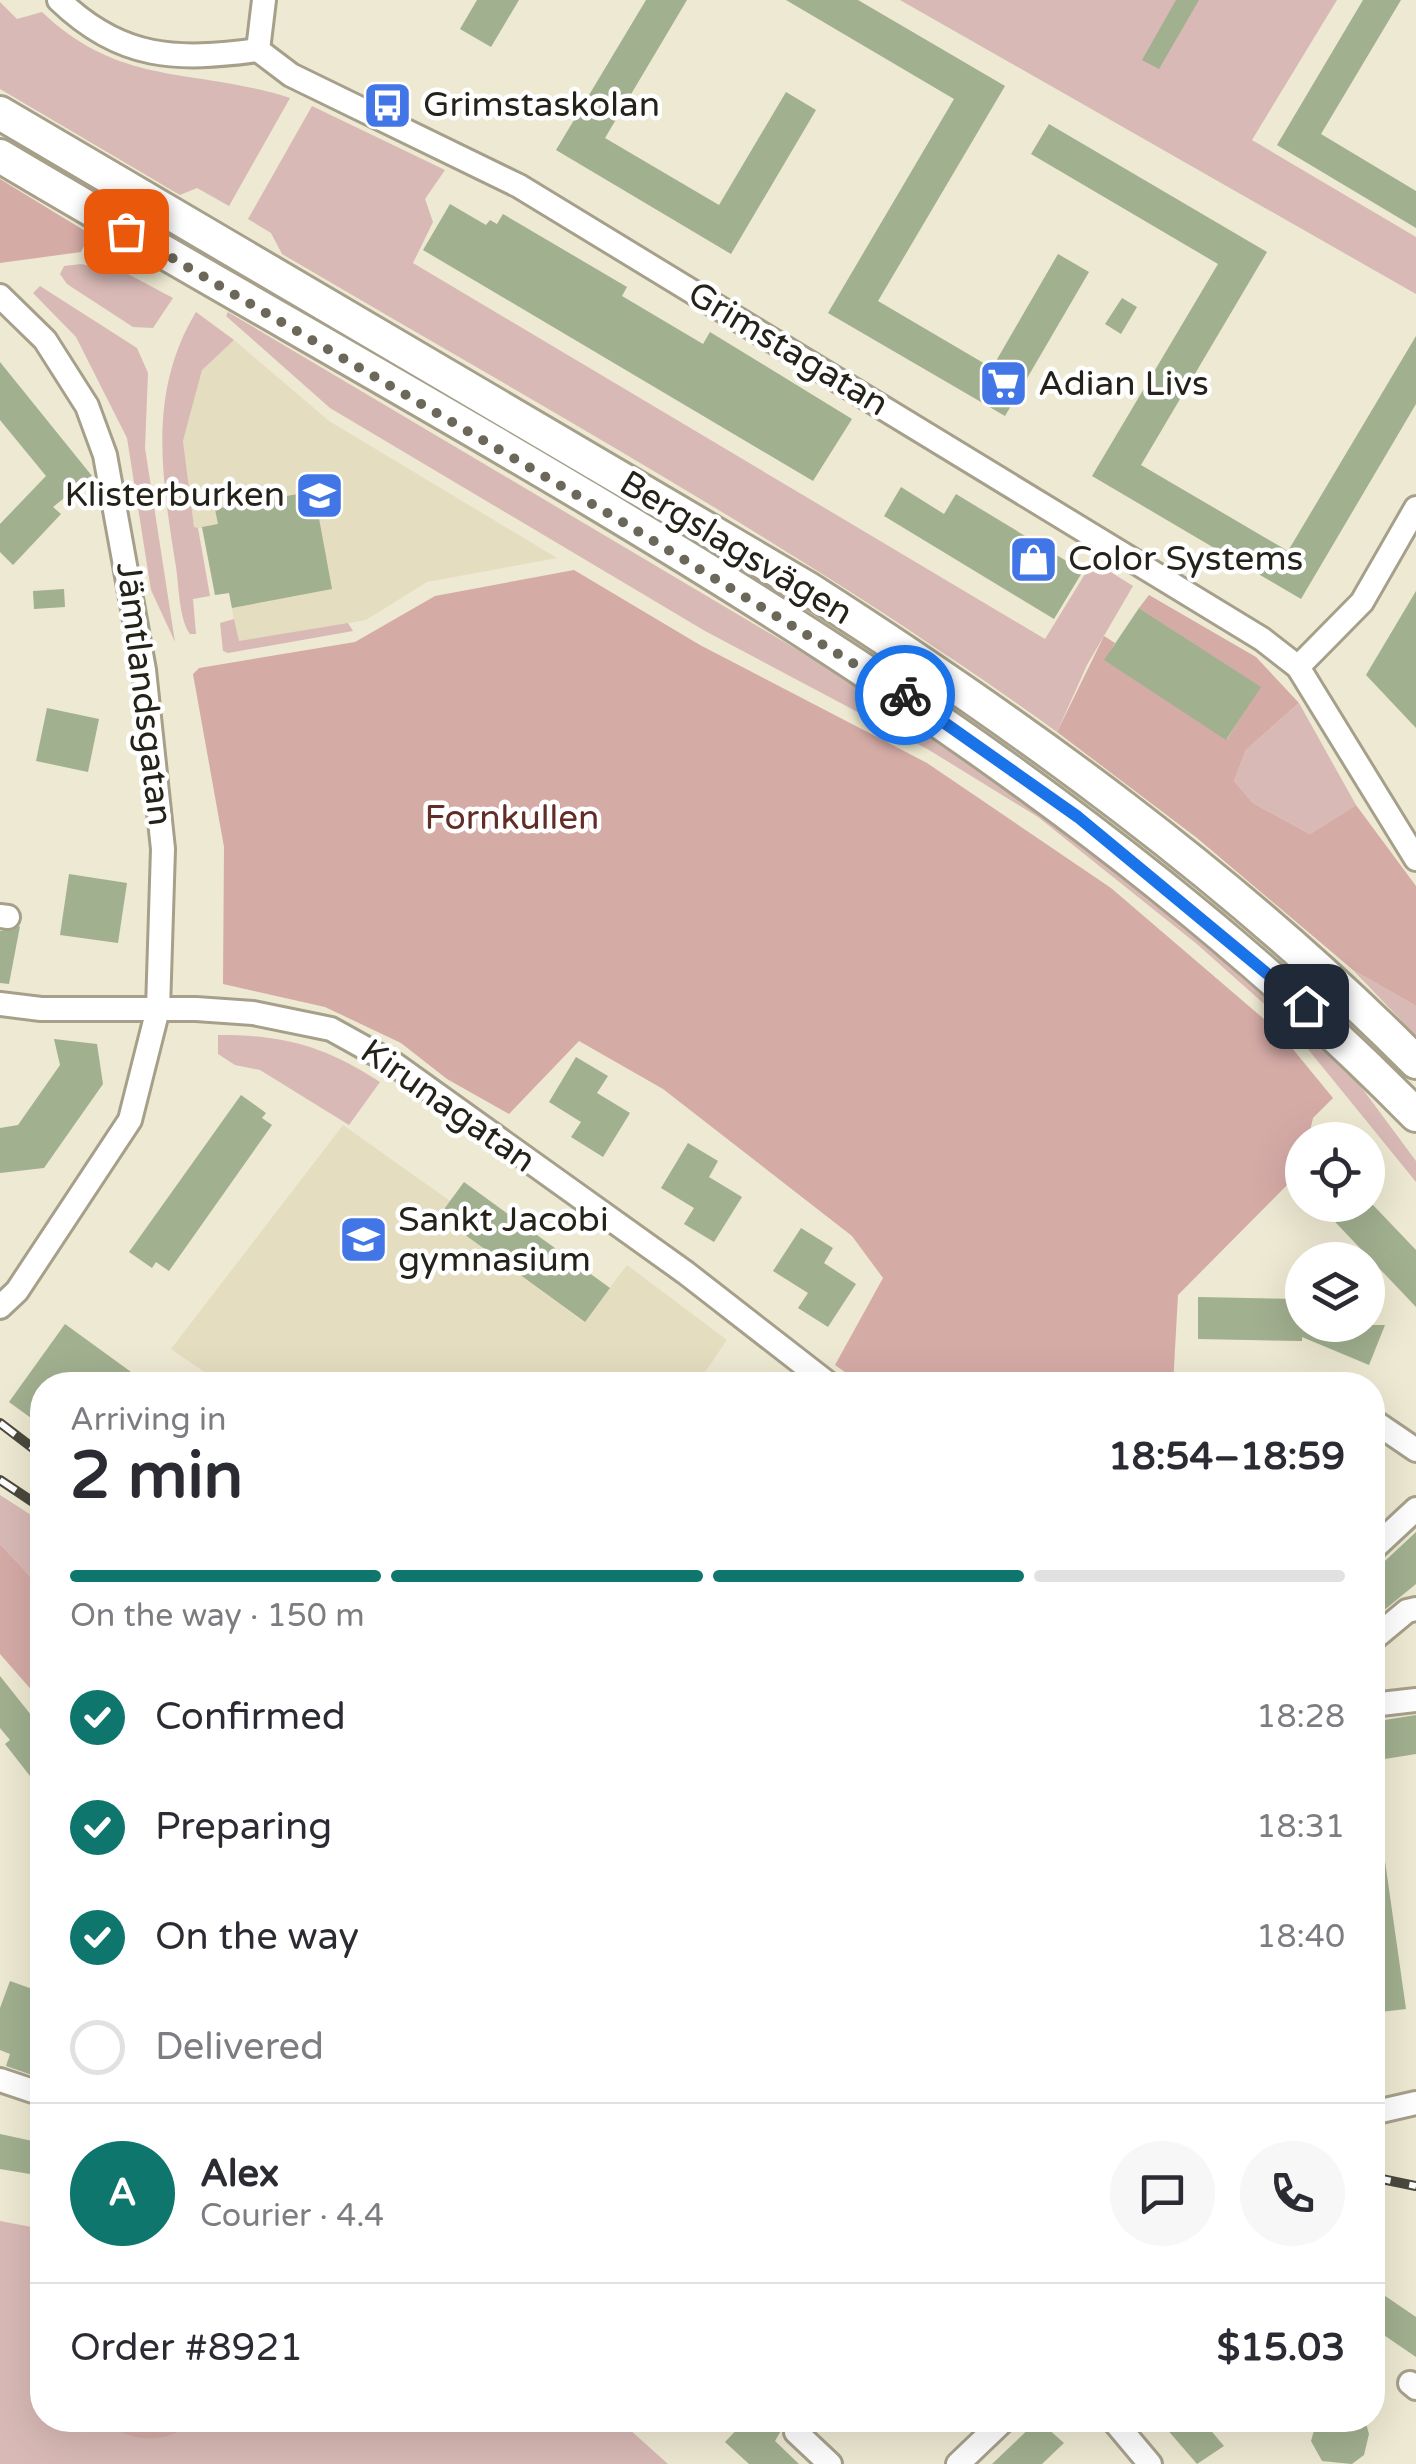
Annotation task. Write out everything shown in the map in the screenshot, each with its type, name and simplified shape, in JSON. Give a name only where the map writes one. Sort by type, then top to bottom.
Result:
[{"type":"main road","name":"Bergslagsvägen","points":[[0,113],[807,588],[912,656],[1000,715],[1179,850],[1340,988],[1416,1062]]},
{"type":"main road","name":"Bergslagsvägen","points":[[0,156],[582,498],[887,683],[1078,817],[1234,943],[1416,1115]]},
{"type":"street","points":[[58,0],[82,23],[121,44],[158,54],[197,58],[258,50],[264,0]]},
{"type":"street","name":"Grimstagatan","points":[[258,50],[291,76],[519,186],[1047,505],[1262,640],[1298,668],[1416,859]]},
{"type":"street","name":"Jämtlandsgatan","points":[[0,296],[45,340],[87,406],[115,498],[144,670],[163,849],[158,1008],[130,1120],[17,1291],[0,1308]]},
{"type":"street","points":[[1298,668],[1362,602],[1416,508]]},
{"type":"street","name":"Kirunagatan","points":[[0,1004],[42,1009],[158,1008],[289,1019],[330,1029],[366,1046],[686,1273],[813,1372]]},
{"type":"street","points":[[1385,1429],[1416,1450]]},
{"type":"street","points":[[1385,1538],[1416,1509]]},
{"type":"street","points":[[1385,1629],[1407,1611],[1416,1610]]},
{"type":"street","points":[[1385,1704],[1416,1700]]},
{"type":"street","points":[[0,2080],[30,2090]]},
{"type":"street","points":[[1385,2110],[1416,2103]]},
{"type":"street","points":[[796,2432],[830,2464]]},
{"type":"street","points":[[958,2464],[991,2432]]},
{"type":"street","points":[[1123,2432],[1150,2464]]},
{"type":"shaded area","points":[[900,0],[1337,0],[1252,140],[1416,237],[1416,294]]},
{"type":"shaded area","points":[[0,2],[17,19],[42,12],[72,36],[130,64],[290,98],[229,206],[197,188],[180,195],[0,89]]},
{"type":"shaded area","points":[[312,106],[445,170],[425,199],[433,222],[413,263],[1045,639],[1093,561],[1133,586],[1087,665],[1057,732],[773,543],[282,254],[271,233],[248,219]]},
{"type":"shaded area","points":[[81,264],[128,274],[173,298],[153,328],[133,327],[67,284],[60,274],[64,266]]},
{"type":"shaded area","points":[[40,286],[137,348],[148,373],[145,448],[175,642],[151,590],[127,438],[76,337],[33,293]]},
{"type":"shaded area","points":[[196,312],[234,340],[202,370],[183,441],[194,527],[198,528],[210,596],[193,599],[196,634],[190,634],[180,602],[162,437],[170,374]]},
{"type":"shaded area","points":[[228,312],[808,656],[927,732],[1059,828],[1190,931],[1356,1080],[1416,1161],[1416,1182],[1385,1144],[1385,1122],[1367,1122],[1290,1027],[1198,945],[1038,817],[929,750],[705,631],[330,408],[226,316]]},
{"type":"shaded area","name":"Klisterburken","points":[[234,340],[329,421],[557,558],[427,582],[366,620],[238,642],[229,593],[215,595],[202,528],[194,528],[183,441],[202,369]]},
{"type":"shaded area","points":[[234,619],[239,641],[348,623],[353,631],[228,653],[223,651],[220,623]]},
{"type":"shaded area","points":[[1299,703],[1356,805],[1310,834],[1253,803],[1234,781],[1246,750]]},
{"type":"shaded area","points":[[1353,970],[1416,1006],[1416,1036]]},
{"type":"shaded area","points":[[218,1035],[264,1037],[303,1045],[340,1059],[380,1082],[349,1125],[260,1070],[235,1065],[218,1054]]},
{"type":"shaded area","name":"Sankt Jacobi gymnasium","points":[[343,1125],[450,1201],[439,1216],[584,1322],[627,1265],[727,1340],[705,1372],[204,1372],[171,1349]]},
{"type":"shaded area","points":[[0,1495],[30,1514],[30,1576],[0,1544]]},
{"type":"shaded area","points":[[0,2221],[30,2227],[30,2432],[632,2432],[668,2464],[0,2464]]},
{"type":"green space","points":[[0,179],[90,234],[81,252],[0,263]]},
{"type":"green space","name":"Fornkullen","points":[[574,570],[700,645],[927,763],[1111,888],[1278,1031],[1333,1098],[1312,1122],[1285,1122],[1285,1187],[1178,1295],[1174,1372],[845,1372],[835,1365],[883,1278],[852,1236],[663,1089],[579,1041],[509,1114],[447,1079],[401,1043],[325,1007],[223,984],[224,847],[193,674],[199,668],[355,642],[435,596]]},
{"type":"green space","points":[[1149,595],[1256,657],[1299,703],[1246,750],[1234,781],[1253,803],[1310,834],[1356,805],[1416,886],[1416,1006],[1353,970],[1197,838],[1057,732],[1104,636],[1115,643],[1105,660],[1227,739],[1260,687],[1139,608]]},
{"type":"green space","points":[[0,1544],[30,1576],[30,1688],[0,1654]]},
{"type":"green space","points":[[121,2432],[177,2432],[149,2438]]},
{"type":"building","points":[[477,0],[519,0],[491,47],[460,29]]},
{"type":"building","points":[[646,0],[687,0],[605,138],[719,205],[786,92],[816,110],[731,254],[556,150]]},
{"type":"building","points":[[786,0],[858,0],[1005,86],[878,301],[992,368],[1058,254],[1089,272],[1005,416],[828,313],[954,99]]},
{"type":"building","points":[[1176,0],[1199,0],[1159,69],[1142,60]]},
{"type":"building","points":[[1363,0],[1401,0],[1321,134],[1416,191],[1416,228],[1277,145]]},
{"type":"building","points":[[1049,124],[1267,252],[1141,465],[1288,551],[1416,336],[1416,404],[1301,599],[1092,476],[1218,264],[1031,154]]},
{"type":"building","points":[[450,204],[486,225],[490,220],[497,224],[503,214],[627,287],[622,296],[703,344],[710,332],[852,419],[813,481],[423,250]]},
{"type":"building","points":[[1122,298],[1137,307],[1121,334],[1105,324]]},
{"type":"building","points":[[0,362],[92,476],[53,507],[61,514],[13,565],[0,552],[0,524],[46,476],[0,420]]},
{"type":"building","points":[[901,487],[944,514],[956,494],[1083,571],[1054,619],[884,516]]},
{"type":"building","points":[[314,491],[332,589],[232,608],[229,593],[215,595],[202,527],[218,524],[215,509]]},
{"type":"building","points":[[64,589],[65,607],[34,609],[33,591]]},
{"type":"building","points":[[1416,591],[1416,728],[1366,675]]},
{"type":"building","points":[[1139,608],[1261,687],[1226,740],[1104,660]]},
{"type":"building","points":[[47,708],[99,719],[88,772],[36,761]]},
{"type":"building","points":[[69,874],[127,883],[118,943],[60,935]]},
{"type":"building","points":[[20,926],[9,984],[0,983],[0,931]]},
{"type":"building","points":[[54,1039],[97,1044],[103,1084],[44,1168],[0,1173],[0,1128],[18,1125],[60,1065]]},
{"type":"building","points":[[576,1057],[608,1076],[597,1093],[630,1113],[603,1157],[571,1137],[581,1122],[549,1102]]},
{"type":"building","points":[[241,1095],[266,1113],[262,1118],[272,1125],[169,1271],[156,1262],[152,1268],[129,1252]]},
{"type":"building","points":[[688,1143],[718,1161],[709,1177],[742,1197],[714,1242],[684,1224],[694,1208],[661,1188]]},
{"type":"building","points":[[464,1182],[610,1288],[585,1322],[439,1216]]},
{"type":"building","points":[[1385,1218],[1416,1250],[1416,1307],[1385,1274],[1385,1242],[1354,1242],[1335,1222],[1385,1222]]},
{"type":"building","points":[[801,1228],[833,1248],[824,1263],[856,1284],[828,1327],[798,1308],[808,1293],[773,1271]]},
{"type":"building","points":[[1198,1297],[1285,1299],[1285,1341],[1198,1339]]},
{"type":"building","points":[[65,1324],[131,1372],[31,1372]]},
{"type":"building","points":[[1314,1342],[1378,1342],[1369,1365]]},
{"type":"building","points":[[30,1373],[30,1417],[9,1402]]},
{"type":"building","points":[[1416,1532],[1416,1584],[1385,1609],[1385,1561]]},
{"type":"building","points":[[0,1676],[30,1714],[30,1776],[5,1744],[10,1740],[0,1728]]},
{"type":"building","points":[[1416,1715],[1416,1754],[1385,1759],[1385,1720]]},
{"type":"building","points":[[1385,1861],[1406,2009],[1385,2011]]},
{"type":"building","points":[[10,1981],[30,1988],[30,2074],[6,2066],[10,2054],[0,2050],[0,2008]]},
{"type":"building","points":[[0,2134],[30,2140],[30,2174],[0,2169]]},
{"type":"building","points":[[1385,2296],[1416,2317],[1416,2357],[1385,2336]]},
{"type":"building","points":[[735,2432],[780,2432],[775,2441],[799,2464],[749,2464],[725,2442]]},
{"type":"building","points":[[1025,2432],[1052,2432],[1064,2443],[1042,2464],[992,2464]]},
{"type":"building","points":[[1169,2432],[1212,2432],[1224,2446],[1197,2464]]},
{"type":"building","points":[[1314,2432],[1369,2434],[1364,2455],[1352,2464],[1322,2461],[1311,2441]]},
{"type":"railway","points":[[0,1423],[30,1446]]},
{"type":"railway","points":[[0,1480],[30,1500]]},
{"type":"railway","points":[[1385,2180],[1416,2186]]},
{"type":"way so far","points":[[126,231],[621,521],[905,695]]},
{"type":"place","name":"Grimstaskolan","points":[[388,105]]},
{"type":"place","name":"Adian Livs","points":[[1003,384]]},
{"type":"place","name":"Klisterburken","points":[[320,495]]},
{"type":"place","name":"Color Systems","points":[[1033,559]]},
{"type":"place","name":"Sankt Jacobi gymnasium","points":[[363,1240]]},
{"type":"route","points":[[905,695],[1078,817],[1306,1006]]}]
